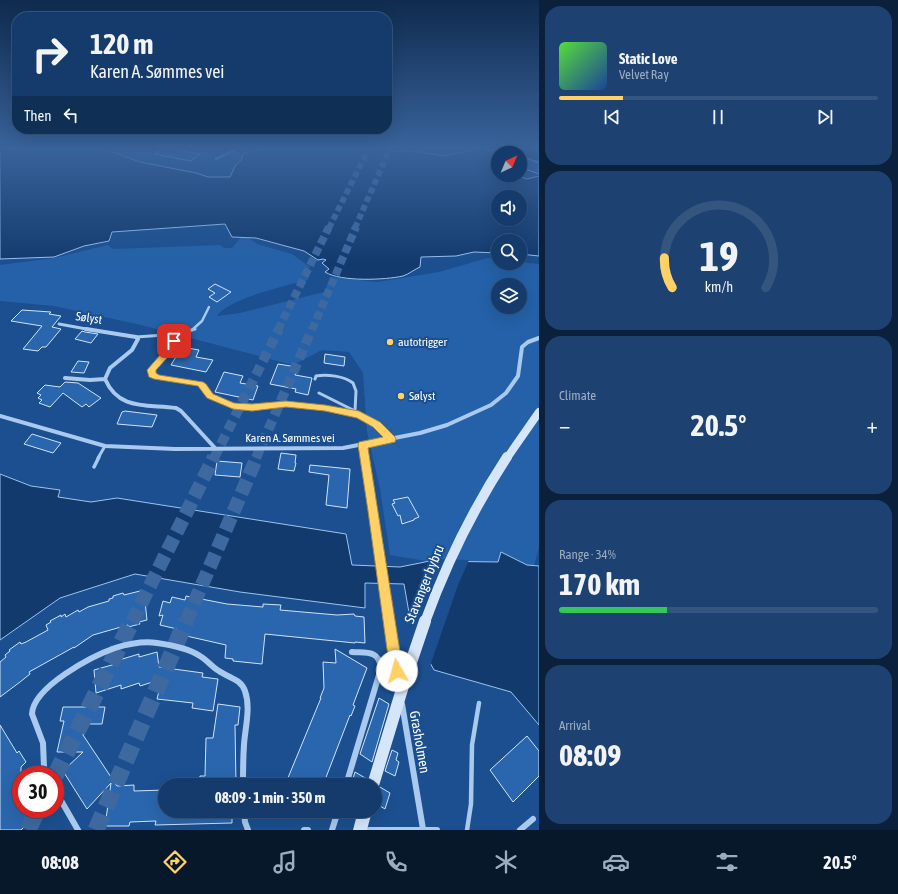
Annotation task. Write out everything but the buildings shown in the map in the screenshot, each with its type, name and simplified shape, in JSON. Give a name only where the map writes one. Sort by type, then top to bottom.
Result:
[{"type":"main road","name":"Stavanger bybru","points":[[375,778],[415,651],[454,552],[491,482],[539,412]]},
{"type":"main road","points":[[360,830],[363,818]]},
{"type":"street","name":"Sølyst","points":[[59,324],[136,337]]},
{"type":"street","points":[[172,335],[174,343],[152,370],[152,374],[157,377],[200,384],[210,396],[233,406],[252,408],[286,404],[325,408],[359,415]]},
{"type":"street","points":[[104,379],[114,364],[136,345],[138,339],[136,337]]},
{"type":"street","name":"Karen A. Sømmes vei","points":[[0,416],[105,446],[144,448],[343,448],[391,439],[447,425],[491,404],[506,393],[518,376],[522,347],[528,342],[539,338]]},
{"type":"street","points":[[65,378],[90,380],[104,379]]},
{"type":"street","points":[[104,379],[110,392],[117,398],[130,403],[171,407],[181,411],[215,448]]},
{"type":"street","name":"Grasholmen","points":[[362,445],[386,593],[401,699],[423,829]]},
{"type":"street","points":[[42,766],[44,746],[42,737],[31,716],[32,708],[39,695],[89,660],[114,648],[147,642],[191,651],[207,660],[216,670],[236,679],[243,686],[247,701],[243,778]]},
{"type":"street","points":[[348,778],[381,668],[380,660],[374,654],[352,652]]},
{"type":"street","points":[[64,806],[78,830]]},
{"type":"street","points":[[245,818],[248,830]]},
{"type":"street","points":[[332,830],[336,818]]},
{"type":"street","points":[[520,830],[533,819]]},
{"type":"street","points":[[369,830],[437,830]]},
{"type":"lane","points":[[136,337],[146,334],[172,335],[198,327],[209,307]]},
{"type":"lane","points":[[315,379],[316,376],[321,375],[347,378],[353,381],[355,386],[355,411]]},
{"type":"lane","points":[[319,393],[355,411],[359,415],[376,424],[391,439]]},
{"type":"lane","points":[[94,467],[105,446]]},
{"type":"lane","points":[[467,830],[471,804],[472,746],[479,703]]},
{"type":"shaded area","points":[[0,187],[539,187],[539,256],[527,255],[527,234],[491,234],[491,253],[474,252],[456,256],[421,257],[420,267],[403,276],[375,279],[352,279],[332,275],[325,272],[329,269],[322,263],[326,260],[318,260],[304,251],[256,238],[232,237],[225,224],[112,232],[109,241],[84,246],[54,257],[0,259]]},
{"type":"shaded area","points":[[241,237],[250,239],[257,244],[292,254],[310,267],[308,280],[245,298],[223,310],[217,316],[240,313],[324,292],[331,277],[377,282],[439,272],[487,258],[491,258],[491,270],[527,270],[527,263],[539,264],[539,548],[530,579],[390,555],[380,489],[367,432],[363,373],[349,352],[322,350],[293,365],[141,325],[54,306],[0,301],[0,265],[54,258],[108,245],[113,249],[220,245],[224,248],[232,248]]},
{"type":"shaded area","points":[[0,474],[31,486],[60,490],[58,497],[91,502],[117,498],[346,534],[352,565],[400,567],[430,561],[498,562],[501,552],[527,565],[539,566],[539,725],[511,692],[434,670],[412,630],[404,584],[365,583],[365,608],[240,592],[135,574],[60,598],[0,640]]},
{"type":"pier","points":[[432,559],[469,560],[458,585],[430,666],[410,630],[408,616]]},
{"type":"tunnel","points":[[329,228],[350,187]]},
{"type":"tunnel","points":[[355,228],[373,187]]},
{"type":"tunnel","points":[[278,330],[329,227]]},
{"type":"tunnel","points":[[312,330],[356,227]]},
{"type":"tunnel","points":[[214,458],[279,329]]},
{"type":"tunnel","points":[[256,458],[312,329]]},
{"type":"tunnel","points":[[132,622],[214,457]]},
{"type":"tunnel","points":[[186,622],[257,457]]},
{"type":"tunnel","points":[[60,766],[132,621]]},
{"type":"tunnel","points":[[96,830],[186,621]]},
{"type":"tunnel","points":[[28,830],[34,818]]},
{"type":"place","name":"autotrigger","points":[[390,342]]},
{"type":"place","name":"Sølyst","points":[[401,396]]},
{"type":"route","points":[[174,341],[151,372],[159,378],[200,384],[210,396],[233,406],[252,408],[275,404],[286,404],[325,408],[348,414],[359,415],[382,428],[391,439],[362,445],[374,511],[397,671]]}]
